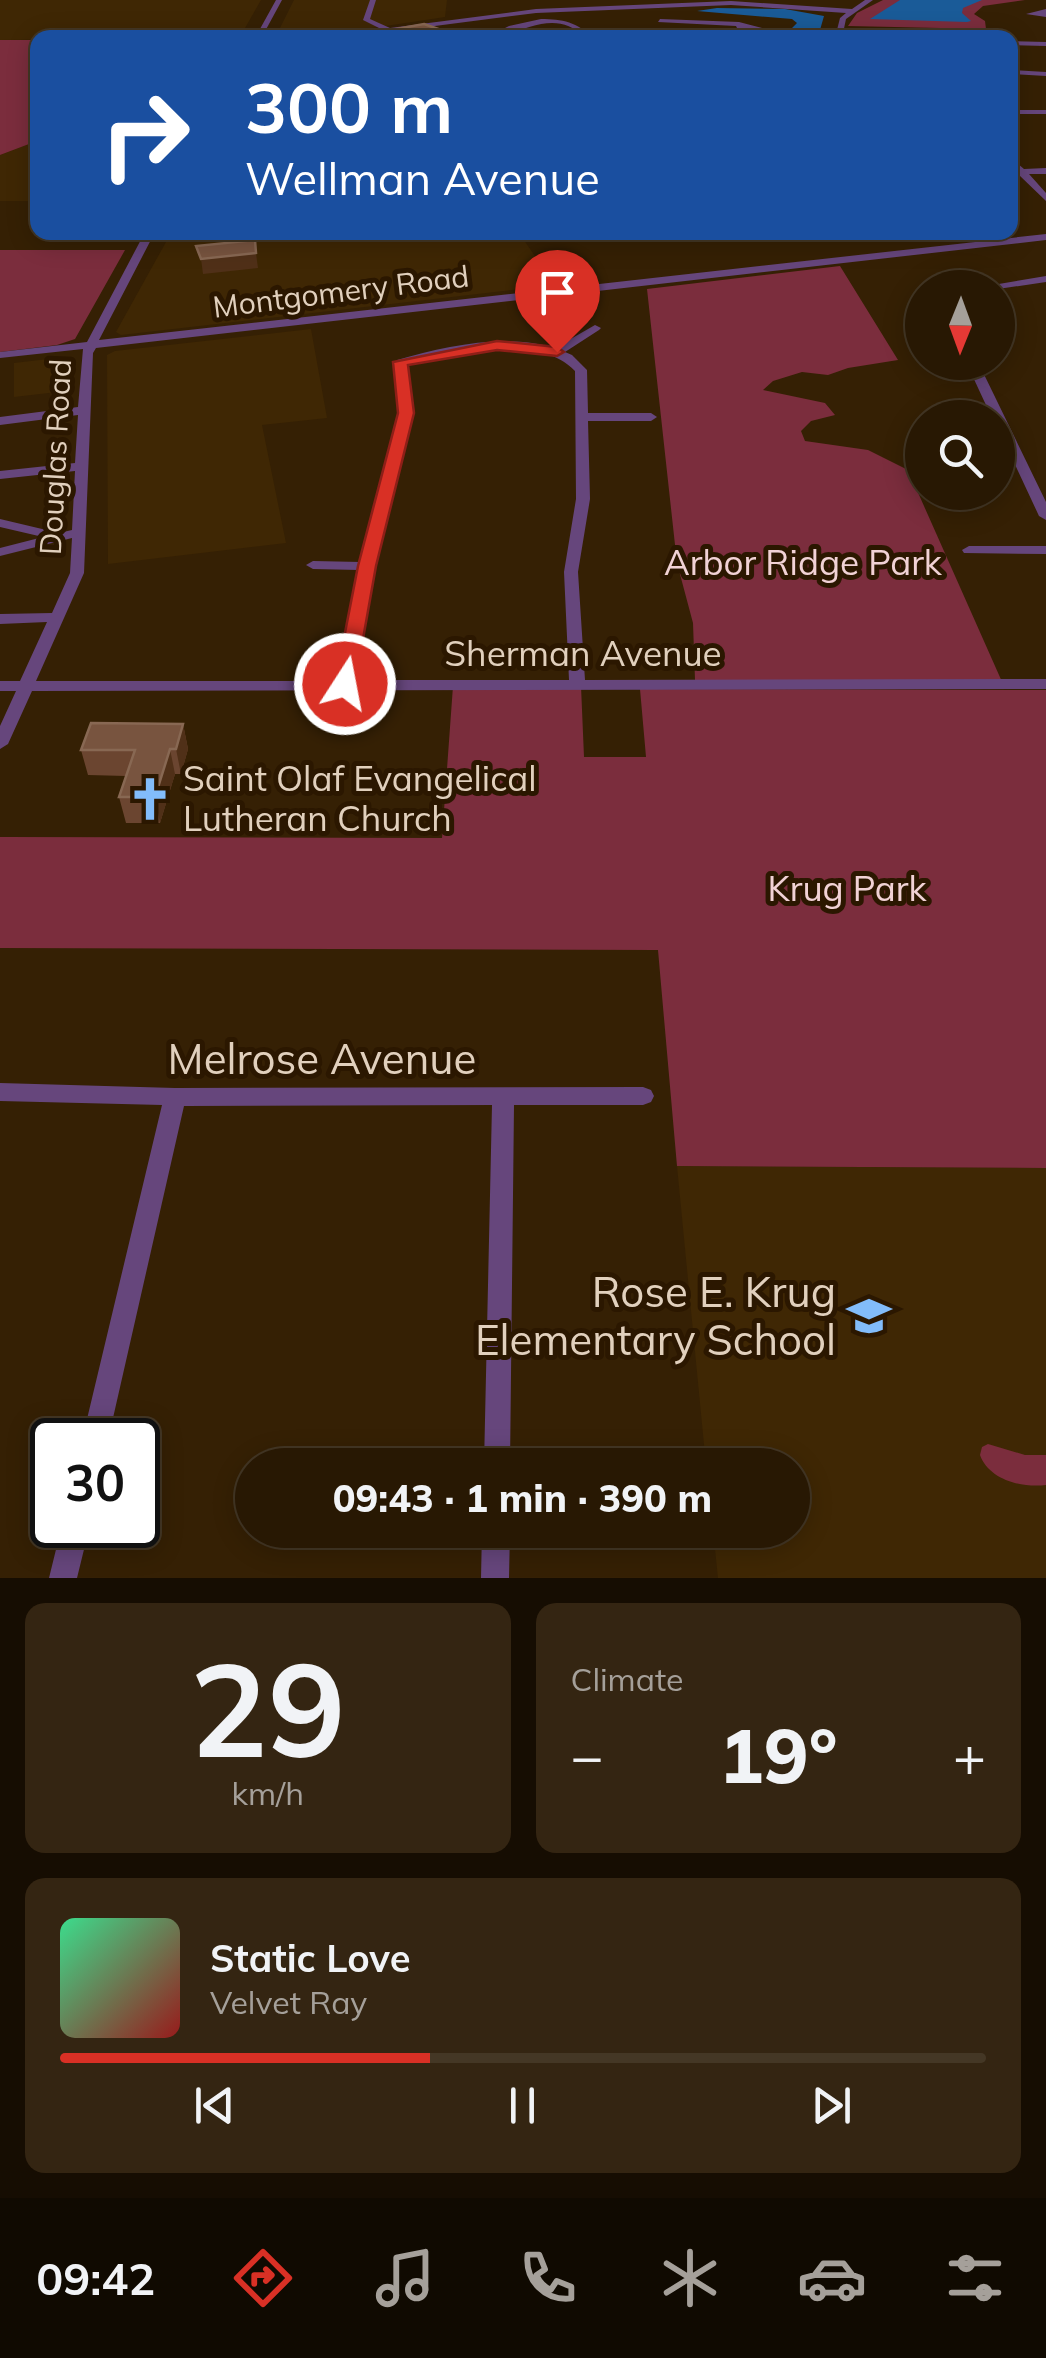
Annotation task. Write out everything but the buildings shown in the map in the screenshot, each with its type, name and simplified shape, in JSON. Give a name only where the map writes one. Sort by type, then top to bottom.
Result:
[{"type":"street","points":[[262,30],[279,0]]},
{"type":"street","points":[[373,0],[366,20],[389,30],[696,2],[765,3],[851,11]]},
{"type":"street","points":[[532,0],[536,16]]},
{"type":"street","points":[[839,30],[851,11],[870,0]]},
{"type":"street","points":[[667,6],[678,15],[671,24]]},
{"type":"street","points":[[655,7],[665,13],[671,24]]},
{"type":"street","points":[[505,30],[536,16],[580,30]]},
{"type":"street","points":[[671,24],[738,24],[760,30]]},
{"type":"street","points":[[738,24],[741,30]]},
{"type":"street","points":[[1018,43],[1046,44]]},
{"type":"street","points":[[1018,72],[1046,74]]},
{"type":"street","points":[[1018,112],[1046,112]]},
{"type":"street","points":[[1018,167],[1046,198]]},
{"type":"street","points":[[1018,171],[1046,172]]},
{"type":"street","name":"Montgomery Road","points":[[1018,239],[1046,236]]},
{"type":"street","name":"Douglas Road","points":[[0,744],[76,573],[86,354],[146,240]]},
{"type":"street","name":"Montgomery Road","points":[[0,354],[1011,240]]},
{"type":"street","points":[[1015,283],[1046,279]]},
{"type":"street","points":[[557,352],[595,328]]},
{"type":"street","points":[[345,684],[367,566],[406,413],[400,362],[497,346],[557,352],[581,370],[583,499],[571,572],[577,684]]},
{"type":"street","points":[[981,380],[1046,516]]},
{"type":"street","points":[[0,420],[85,410]]},
{"type":"street","points":[[582,417],[651,417]]},
{"type":"street","points":[[0,475],[82,466]]},
{"type":"street","points":[[0,523],[54,535]]},
{"type":"street","points":[[0,552],[54,535],[79,532]]},
{"type":"street","points":[[970,550],[1046,550]]},
{"type":"street","points":[[313,564],[367,566]]},
{"type":"street","points":[[0,619],[57,617]]},
{"type":"street","name":"Sherman Avenue","points":[[0,686],[1046,684]]},
{"type":"street","name":"Melrose Avenue","points":[[0,1092],[175,1097],[643,1096]]},
{"type":"street","points":[[100,1418],[175,1097]]},
{"type":"street","points":[[497,1448],[503,1097]]},
{"type":"street","points":[[63,1578],[70,1548]]},
{"type":"street","points":[[495,1578],[496,1548]]},
{"type":"shaded area","points":[[0,0],[261,0],[244,30],[30,30],[30,40],[0,40]]},
{"type":"shaded area","points":[[294,0],[447,0],[445,17],[359,30],[279,30]]},
{"type":"shaded area","points":[[30,144],[30,201],[0,201],[0,155]]},
{"type":"shaded area","points":[[167,240],[524,240],[555,285],[121,335],[116,332]]},
{"type":"shaded area","points":[[311,329],[327,418],[262,425],[286,543],[108,564],[107,355]]},
{"type":"shaded area","points":[[57,358],[67,362],[66,391],[14,397],[14,363]]},
{"type":"shaded area","name":"Rose E. Krug Elementary School","points":[[677,1166],[1046,1168],[1046,1578],[718,1578],[715,1548],[810,1548],[810,1448],[704,1448]]},
{"type":"green space","points":[[883,0],[1025,0],[983,6],[974,14],[985,21],[986,29],[848,26],[857,13]]},
{"type":"green space","points":[[0,40],[30,40],[30,144],[0,155]]},
{"type":"green space","points":[[0,250],[125,250],[75,339],[0,352]]},
{"type":"green space","name":"Arbor Ridge Park","points":[[840,266],[898,360],[828,375],[802,372],[773,381],[763,390],[825,403],[835,415],[811,421],[801,431],[805,441],[868,450],[905,468],[905,510],[926,510],[1003,684],[695,680],[693,623],[677,563],[647,289]]},
{"type":"green space","name":"Krug Park","points":[[453,686],[581,686],[584,757],[646,757],[640,689],[1046,690],[1046,1168],[677,1166],[658,950],[0,948],[0,837],[442,838]]},
{"type":"green space","points":[[988,1444],[1025,1455],[1046,1455],[1046,1485],[1017,1483],[991,1471],[980,1455],[982,1447]]},
{"type":"water","points":[[900,0],[982,0],[963,8],[962,13],[971,21],[967,22],[870,19]]},
{"type":"water","points":[[785,9],[824,16],[820,30],[794,30],[791,29],[797,23],[792,19],[697,11]]},
{"type":"place","name":"Saint Olaf Evangelical Lutheran Church","points":[[150,799]]},
{"type":"place","name":"Rose E. Krug Elementary School","points":[[869,1316]]},
{"type":"route","points":[[345,684],[367,566],[406,413],[406,384],[400,362],[497,346],[542,347],[557,352]]}]
